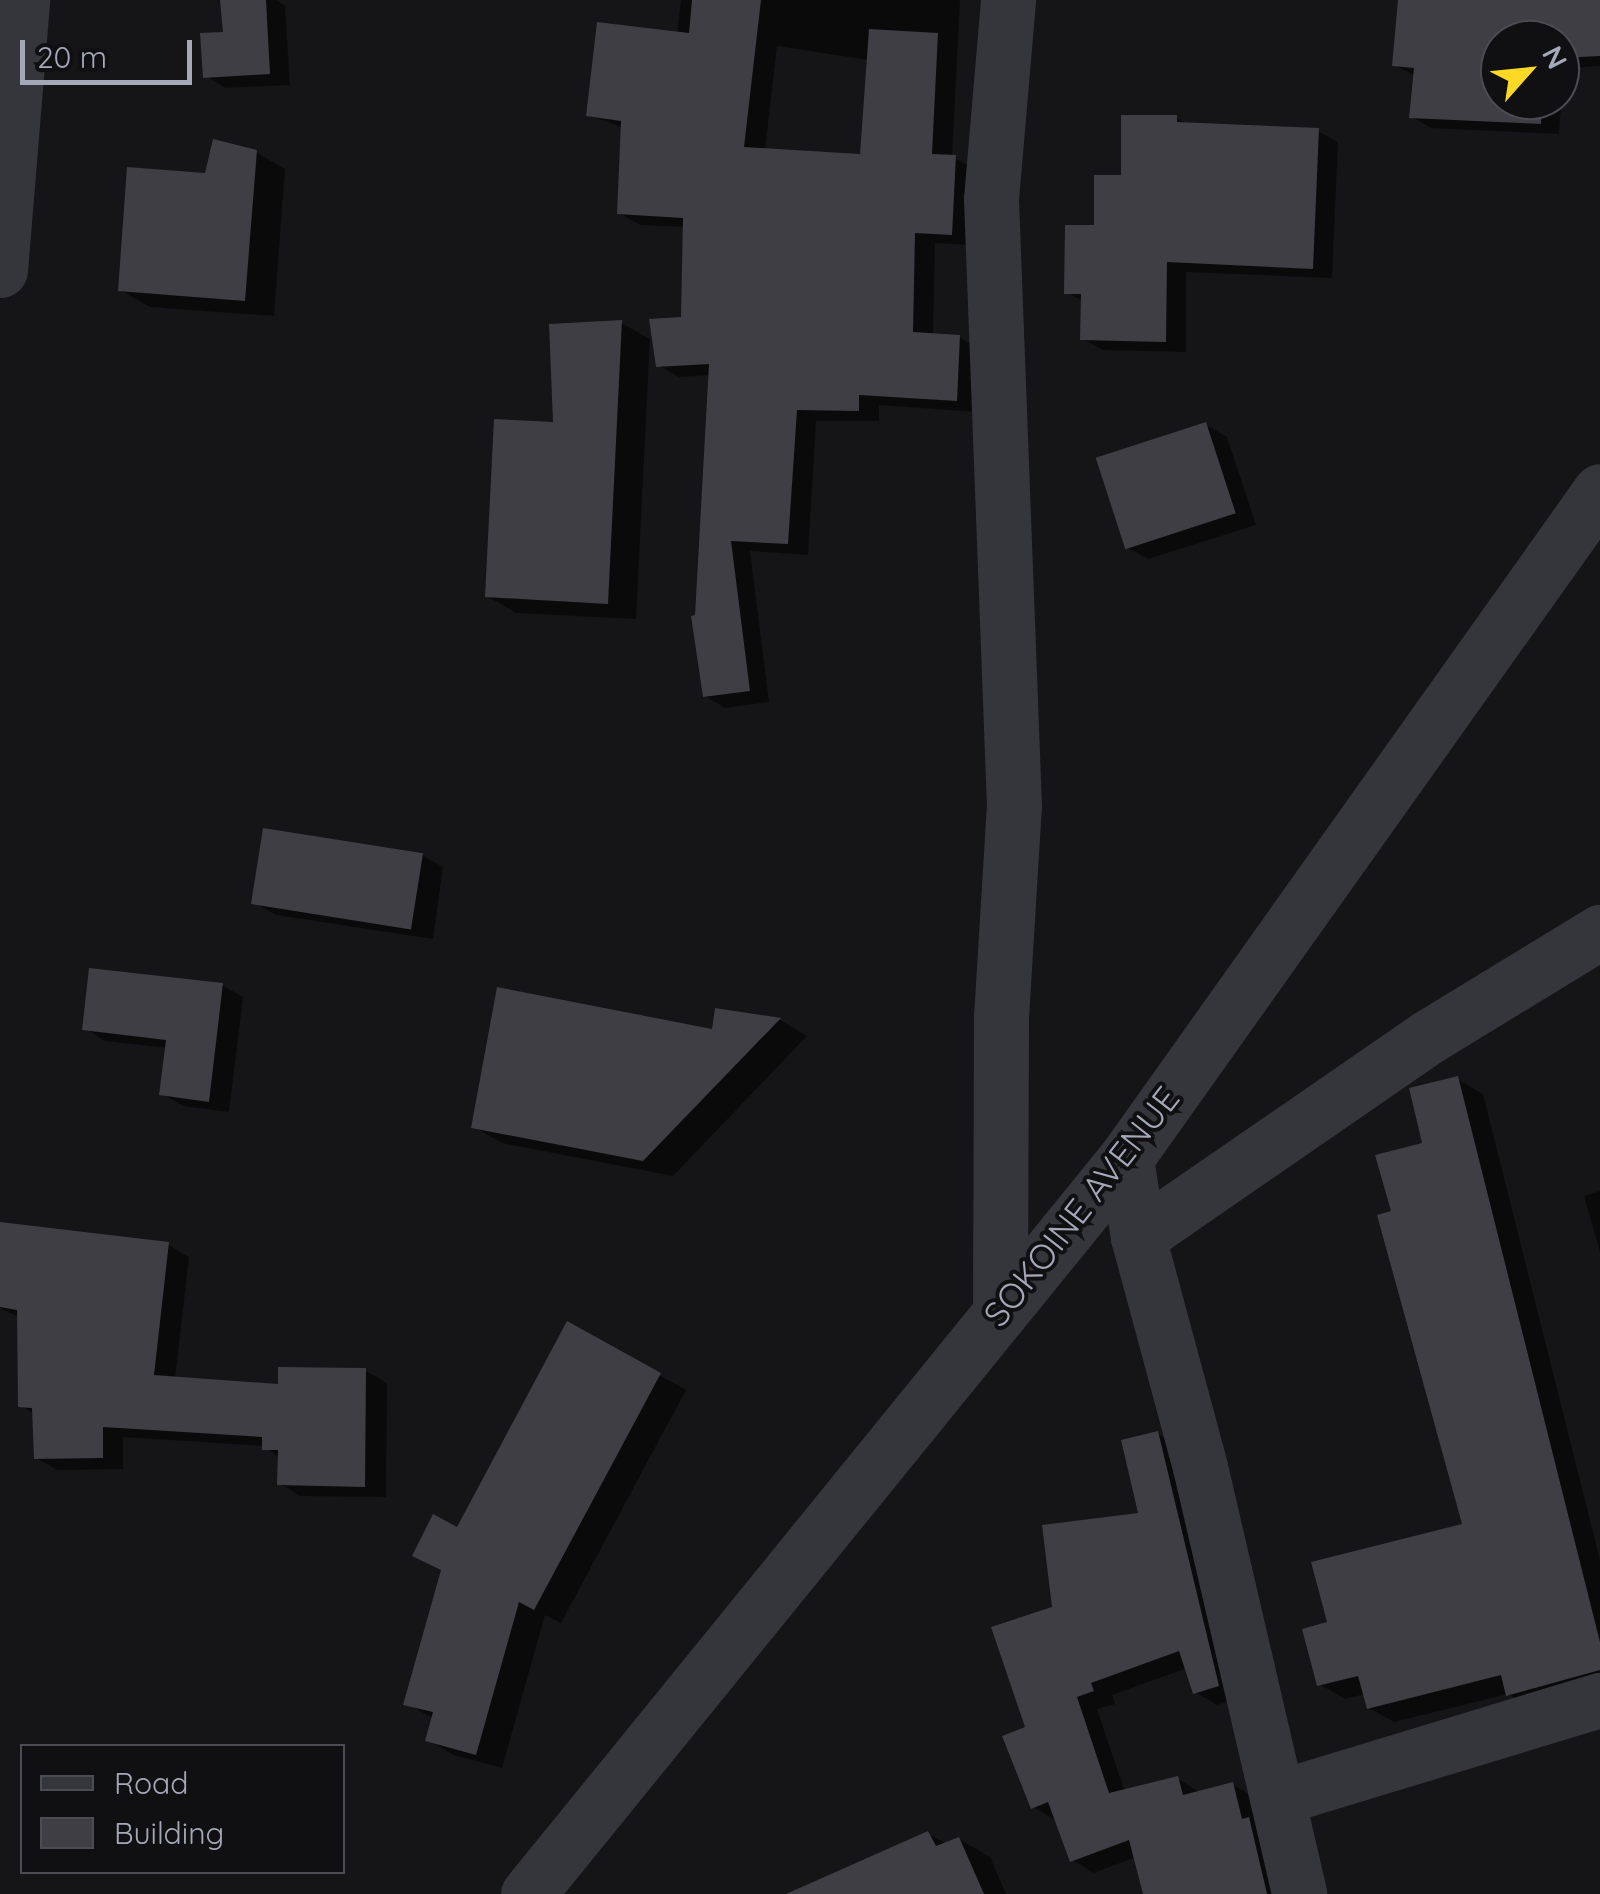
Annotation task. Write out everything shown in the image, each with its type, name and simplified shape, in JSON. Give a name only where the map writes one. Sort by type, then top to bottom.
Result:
[{"type":"street","points":[[0,270],[22,0]]},
{"type":"street","points":[[1000,1307],[1001,1017],[1014,806],[991,199],[1008,0]]},
{"type":"street","name":"SOKOINE AVENUE","points":[[528,1894],[1000,1307],[1126,1158],[1600,491]]},
{"type":"street","points":[[1138,1237],[1428,1036],[1600,932]]},
{"type":"street","points":[[1126,1158],[1138,1237],[1200,1467],[1299,1894]]},
{"type":"street","points":[[1276,1798],[1600,1700]]},
{"type":"building","points":[[220,0],[266,0],[270,74],[203,78],[200,33],[223,32]]},
{"type":"building","points":[[692,0],[761,0],[744,147],[860,154],[869,29],[938,33],[932,154],[956,155],[952,235],[915,233],[913,332],[960,335],[957,401],[859,395],[859,411],[797,410],[788,544],[731,541],[750,691],[703,697],[691,616],[695,615],[709,364],[656,367],[649,319],[681,317],[683,218],[617,214],[621,121],[586,116],[597,22],[689,33]]},
{"type":"building","points":[[1398,0],[1600,0],[1600,56],[1580,57],[1580,20],[1480,20],[1480,120],[1541,120],[1541,124],[1409,118],[1414,68],[1392,66]]},
{"type":"building","points":[[1121,115],[1177,115],[1177,122],[1319,128],[1313,269],[1167,262],[1166,342],[1080,340],[1081,294],[1064,294],[1065,225],[1094,225],[1094,175],[1121,175]]},
{"type":"building","points":[[213,139],[257,150],[245,301],[118,291],[127,167],[205,173]]},
{"type":"building","points":[[622,320],[608,604],[485,597],[494,419],[553,422],[549,324]]},
{"type":"building","points":[[1206,422],[1236,513],[1125,549],[1096,458]]},
{"type":"building","points":[[263,828],[423,853],[411,929],[251,904]]},
{"type":"building","points":[[89,968],[223,983],[209,1102],[159,1095],[166,1040],[82,1030]]},
{"type":"building","points":[[497,987],[712,1029],[715,1008],[781,1018],[643,1161],[471,1128]]},
{"type":"building","points":[[1458,1076],[1600,1642],[1600,1670],[1506,1696],[1501,1675],[1367,1709],[1358,1676],[1317,1686],[1302,1629],[1327,1622],[1311,1562],[1462,1524],[1377,1215],[1391,1211],[1375,1155],[1422,1143],[1409,1088]]},
{"type":"building","points":[[0,1222],[169,1242],[154,1375],[278,1384],[278,1367],[366,1368],[365,1487],[277,1485],[278,1450],[262,1450],[262,1437],[103,1427],[103,1458],[34,1459],[32,1408],[18,1407],[17,1310],[0,1307]]},
{"type":"building","points":[[567,1321],[661,1373],[534,1610],[519,1602],[476,1755],[425,1741],[433,1712],[403,1705],[441,1570],[412,1556],[433,1514],[457,1527]]},
{"type":"building","points":[[1158,1431],[1219,1686],[1193,1694],[1179,1651],[1091,1683],[1094,1691],[1077,1697],[1109,1793],[1178,1776],[1183,1795],[1233,1782],[1242,1819],[1249,1817],[1267,1894],[1143,1894],[1129,1840],[1070,1862],[1048,1802],[1031,1809],[1002,1736],[1025,1727],[991,1627],[1052,1607],[1042,1525],[1138,1513],[1121,1440]]},
{"type":"building","points":[[928,1831],[936,1846],[959,1837],[984,1894],[786,1894]]}]
